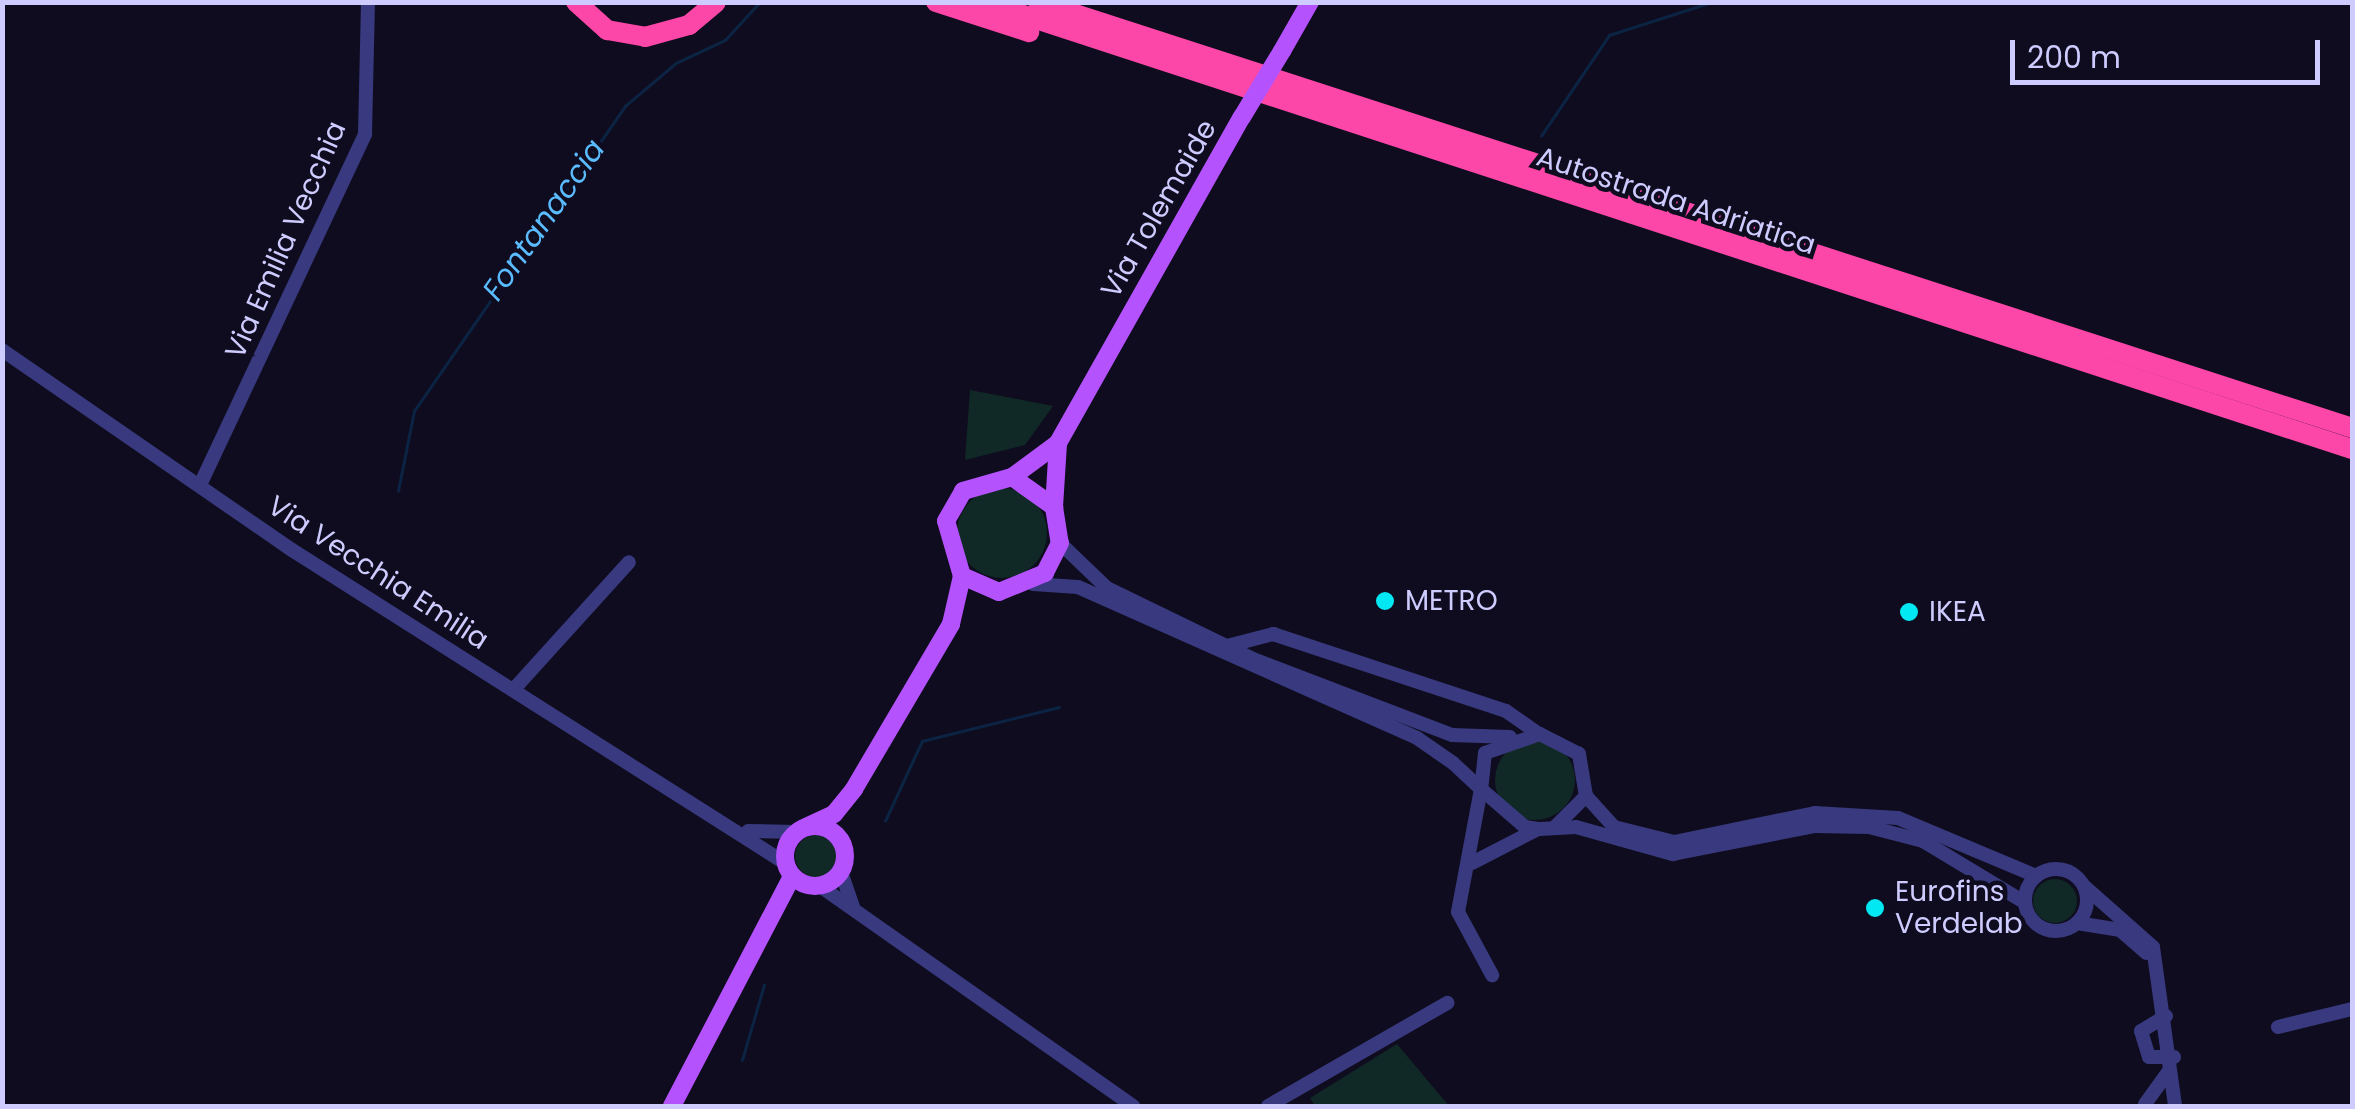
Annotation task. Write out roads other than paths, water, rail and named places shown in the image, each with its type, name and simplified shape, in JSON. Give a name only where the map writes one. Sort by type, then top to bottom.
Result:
[{"type":"highway","points":[[576,2],[607,30],[645,37],[689,25],[716,2]]},
{"type":"highway","points":[[936,2],[1238,88]]},
{"type":"highway","name":"Autostrada Adriatica","points":[[984,2],[2352,449]]},
{"type":"highway","name":"Autostrada Adriatica","points":[[1038,2],[2352,428]]},
{"type":"highway","points":[[1082,2],[1392,116]]},
{"type":"main road","name":"Via Tolemaide","points":[[962,576],[945,541],[952,505],[978,482],[1012,477],[1058,443],[1310,2]]},
{"type":"main road","name":"Via Tolemaide","points":[[1058,443],[1054,507],[1060,542]]},
{"type":"main road","points":[[1012,477],[1054,507]]},
{"type":"main road","points":[[951,624],[999,592],[1032,584],[1060,542]]},
{"type":"main road","points":[[672,1106],[772,927],[801,829],[834,814],[854,789],[951,624],[962,576],[999,592]]},
{"type":"main road","points":[[772,927],[817,886],[841,872],[854,789]]},
{"type":"main road","points":[[801,829],[828,828],[844,847]]},
{"type":"main road","points":[[788,869],[817,886]]},
{"type":"street","name":"Via Emilia Vecchia","points":[[200,485],[365,134],[368,2]]},
{"type":"street","name":"Via Vecchia Emilia","points":[[2,350],[200,485],[788,869]]},
{"type":"street","points":[[1060,542],[1106,588],[1226,646],[1452,735],[1540,734]]},
{"type":"street","points":[[514,689],[629,562]]},
{"type":"street","points":[[1032,584],[1078,587],[1417,738],[1481,789],[1500,812],[1548,828],[1673,854],[1814,826],[1869,826],[1923,841],[2024,902],[2039,927],[2077,923],[2136,939],[2164,1016]]},
{"type":"street","points":[[1226,646],[1272,634],[1506,711],[1579,754],[1586,796],[1614,826],[1674,842],[1815,813],[1898,818],[2036,876],[2062,870],[2148,938],[2171,1057],[2175,1106]]},
{"type":"street","points":[[1492,975],[1462,929],[1463,876],[1481,789],[1480,760],[1512,737]]},
{"type":"street","points":[[1463,876],[1492,845],[1548,828],[1586,796]]},
{"type":"street","points":[[732,829],[801,829]]},
{"type":"street","points":[[841,872],[860,920]]},
{"type":"street","points":[[2024,902],[2036,876]]},
{"type":"street","points":[[817,886],[860,920],[1133,1106]]},
{"type":"street","points":[[2077,923],[2084,886]]},
{"type":"street","points":[[1268,1106],[1446,1003]]},
{"type":"street","points":[[2278,1027],[2352,1009]]},
{"type":"street","points":[[2145,1104],[2162,1087],[2171,1057]]},
{"type":"waterway","name":"Fontanaccia","points":[[398,491],[414,411],[625,106],[676,63],[725,40],[760,2]]},
{"type":"waterway","points":[[1541,136],[1609,35],[1712,2]]},
{"type":"waterway","points":[[885,821],[922,741],[1059,707]]},
{"type":"waterway","points":[[742,1060],[764,985]]},
{"type":"place","name":"METRO","points":[[1385,601]]},
{"type":"place","name":"IKEA","points":[[1909,612]]},
{"type":"place","name":"Eurofins Verdelab","points":[[1875,908]]}]
